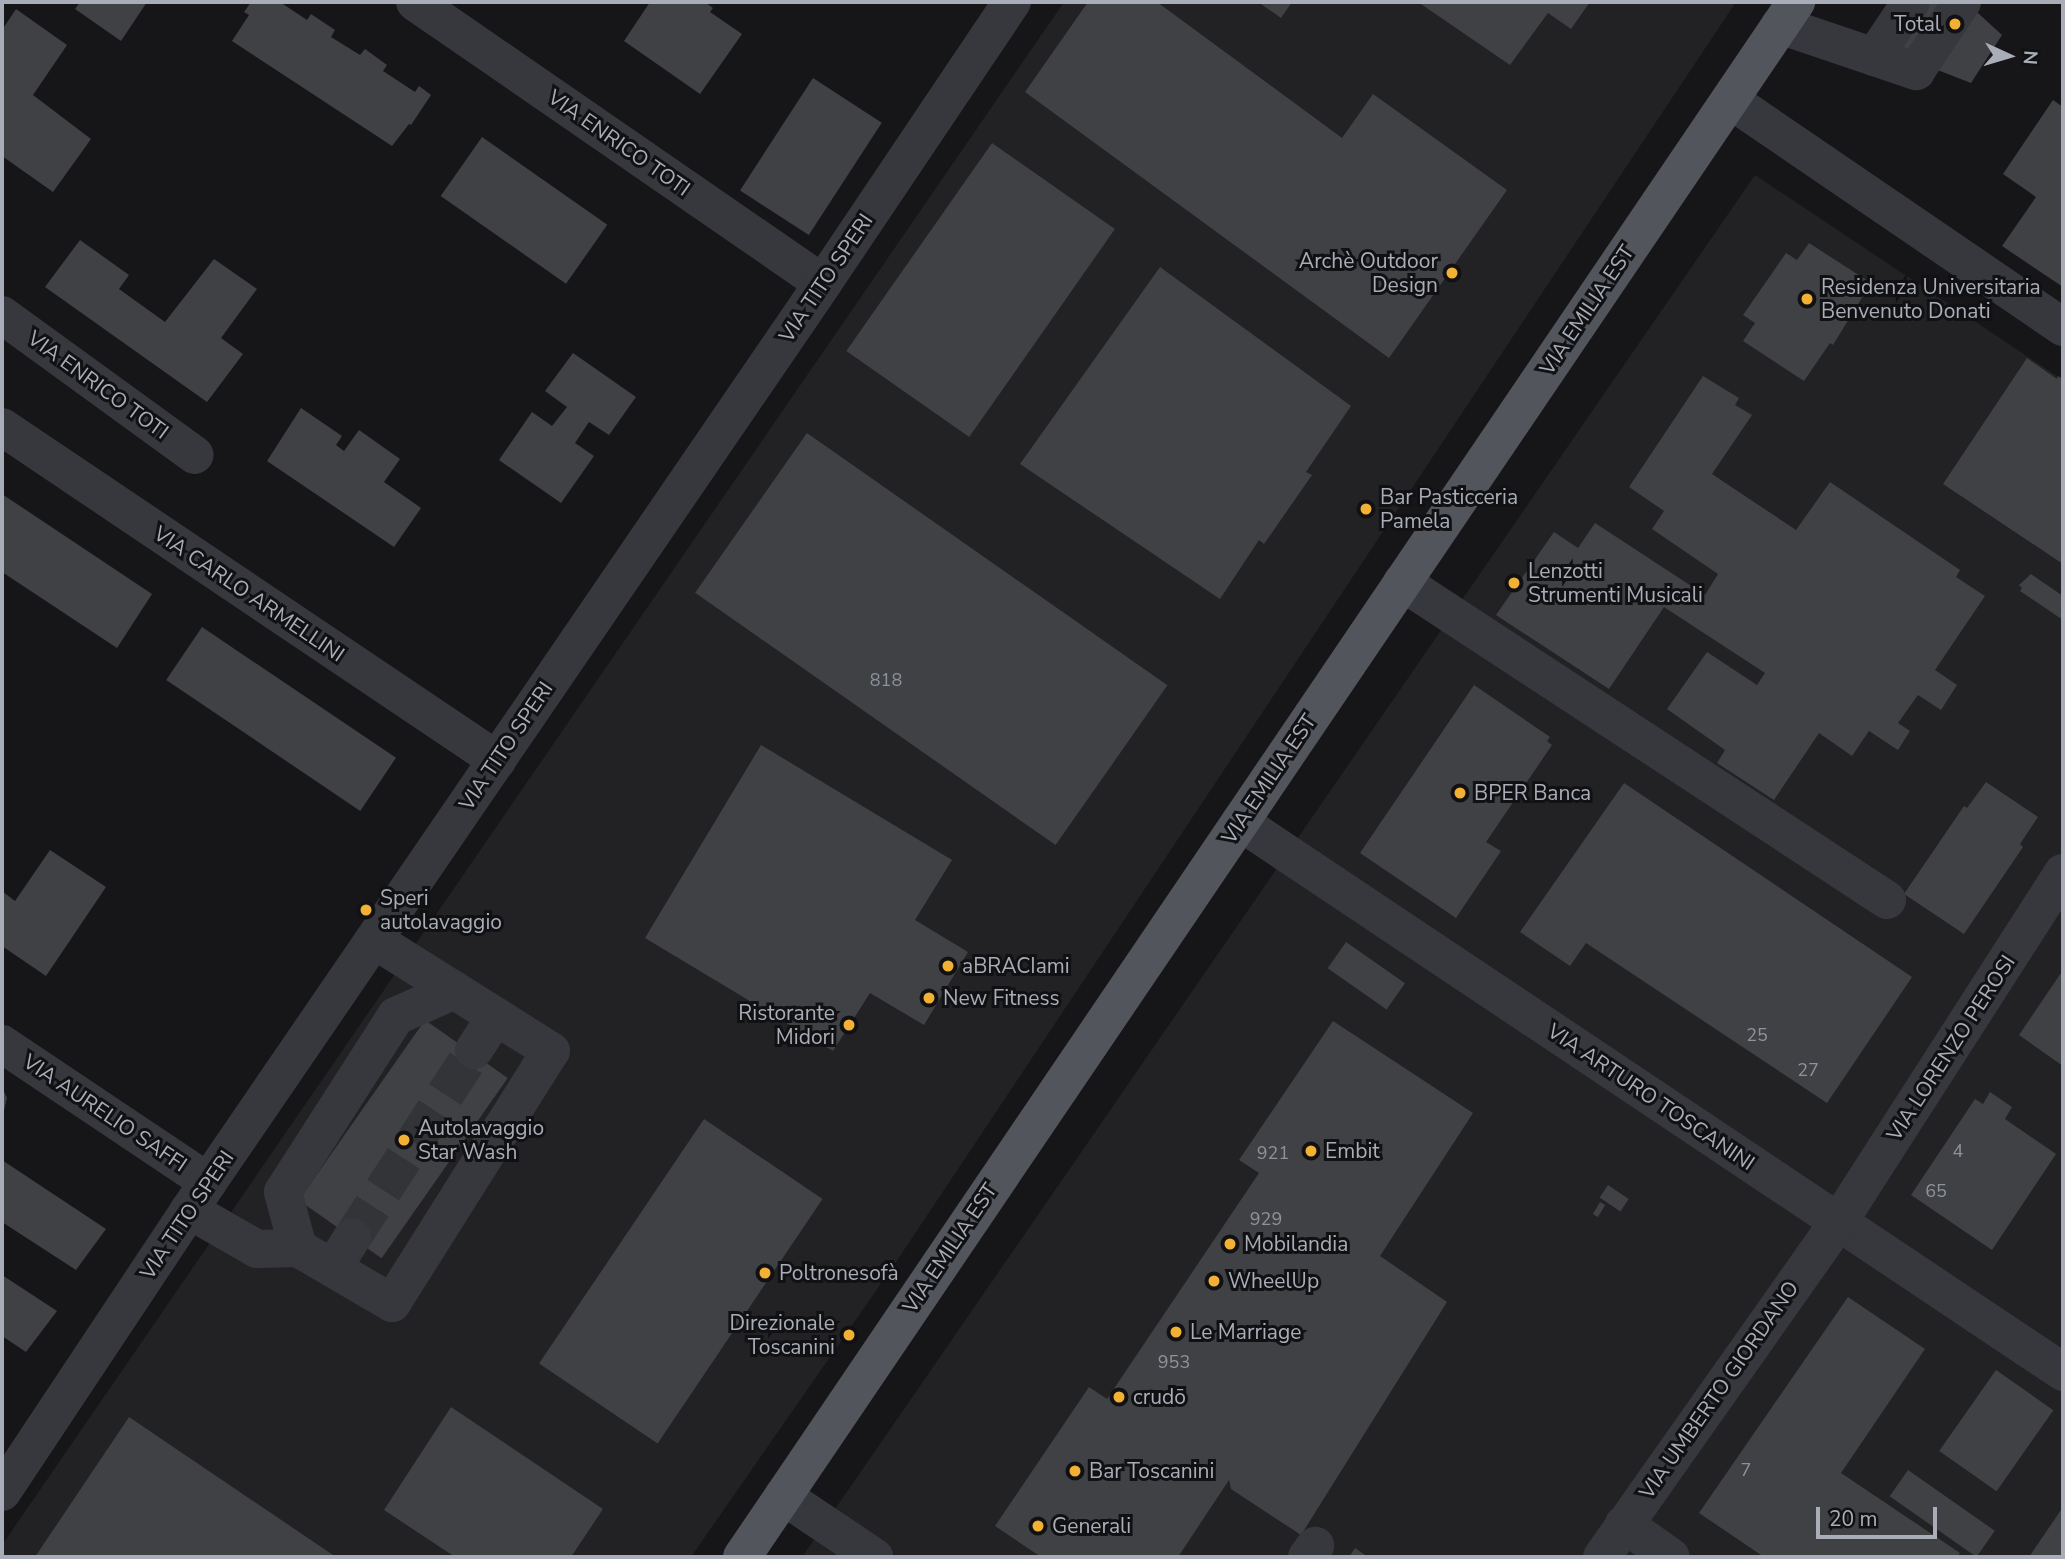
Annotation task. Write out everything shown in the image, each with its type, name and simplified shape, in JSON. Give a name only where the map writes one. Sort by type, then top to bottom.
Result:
[{"type":"main road","name":"VIA EMILIA EST","points":[[742,1557],[1788,13]]},
{"type":"street","name":"VIA ENRICO TOTI","points":[[415,2],[823,283]]},
{"type":"street","name":"VIA TITO SPERI","points":[[2,1492],[199,1196],[1012,2]]},
{"type":"street","points":[[1874,57],[1911,2]]},
{"type":"street","points":[[1788,13],[1874,57],[1916,71],[1962,2]]},
{"type":"street","points":[[1730,100],[2063,327]]},
{"type":"street","name":"VIA ENRICO TOTI","points":[[2,315],[195,454]]},
{"type":"street","name":"VIA CARLO ARMELLINI","points":[[2,427],[497,760]]},
{"type":"street","points":[[1402,582],[1887,900]]},
{"type":"street","name":"VIA ARTURO TOSCANINI","points":[[1240,821],[2063,1372]]},
{"type":"street","name":"VIA LORENZO PEROSI","points":[[1838,1223],[2063,873]]},
{"type":"street","points":[[374,940],[455,990],[551,1051],[392,1303],[343,1253],[298,1248],[284,1192],[396,1016],[455,990]]},
{"type":"street","points":[[474,1050],[496,1016]]},
{"type":"street","name":"VIA AURELIO SAFFI","points":[[2,1044],[199,1196],[257,1249],[298,1248]]},
{"type":"street","name":"VIA UMBERTO GIORDANO","points":[[1602,1557],[1838,1223]]},
{"type":"street","points":[[783,1496],[874,1557]]},
{"type":"street","points":[[1624,1524],[1671,1557]]},
{"type":"shaded area","points":[[1064,2],[1736,2],[896,1262],[691,1557],[2,1557],[2,1545]]},
{"type":"shaded area","points":[[1755,175],[2063,380],[2063,1557],[802,1557]]},
{"type":"building","points":[[80,2],[147,2],[121,41],[75,9]]},
{"type":"building","points":[[251,2],[280,2],[307,20],[311,14],[335,30],[331,37],[360,55],[365,49],[387,65],[383,71],[415,92],[419,86],[431,95],[411,125],[409,124],[392,146],[232,41],[249,15],[244,12]]},
{"type":"building","points":[[650,2],[705,2],[713,8],[710,12],[742,34],[700,94],[624,41]]},
{"type":"building","points":[[1088,2],[1157,2],[1342,138],[1373,94],[1507,190],[1389,358],[1025,92]]},
{"type":"building","points":[[1258,2],[1292,2],[1281,18]]},
{"type":"building","points":[[1418,2],[1590,2],[1571,29],[1548,13],[1510,65]]},
{"type":"building","points":[[1919,2],[1966,2],[2002,35],[1971,83],[1886,50]]},
{"type":"building","points":[[16,9],[67,45],[33,95],[91,139],[53,192],[2,156],[2,30]]},
{"type":"building","points":[[813,78],[882,123],[809,235],[740,190]]},
{"type":"building","points":[[2053,100],[2063,107],[2063,287],[2002,246],[2036,197],[2003,174]]},
{"type":"building","points":[[482,137],[607,225],[566,284],[441,196]]},
{"type":"building","points":[[992,143],[1115,229],[969,437],[846,351]]},
{"type":"building","points":[[80,240],[129,275],[119,289],[165,322],[214,259],[257,289],[221,338],[243,354],[207,402],[45,287]]},
{"type":"building","name":"Residenza Universitaria Benvenuto Donati","points":[[1809,243],[1871,283],[1833,345],[1830,343],[1804,381],[1743,341],[1755,323],[1743,315],[1786,253],[1797,260]]},
{"type":"building","points":[[1160,267],[1351,406],[1306,472],[1312,475],[1264,544],[1259,540],[1220,599],[1020,464]]},
{"type":"building","points":[[573,353],[636,397],[609,435],[589,422],[575,443],[594,456],[561,503],[499,460],[532,412],[552,426],[567,407],[545,391]]},
{"type":"building","points":[[2027,358],[2057,379],[2058,376],[2063,379],[2063,564],[1943,484]]},
{"type":"building","points":[[1703,376],[1739,398],[1735,405],[1752,415],[1712,474],[1796,530],[1830,482],[1960,570],[1956,577],[1985,596],[1935,670],[1957,685],[1941,710],[1918,695],[1898,723],[1910,731],[1898,750],[1869,731],[1852,756],[1819,733],[1774,800],[1717,763],[1725,750],[1667,709],[1707,652],[1757,685],[1765,673],[1664,607],[1609,689],[1496,615],[1554,532],[1578,548],[1595,523],[1705,595],[1718,574],[1652,529],[1664,511],[1629,487]]},
{"type":"building","points":[[301,408],[342,436],[336,445],[344,451],[359,430],[400,459],[384,482],[421,508],[394,547],[267,461]]},
{"type":"building","points":[[807,433],[1167,685],[1056,845],[695,593]]},
{"type":"building","points":[[2,494],[152,594],[117,648],[2,572]]},
{"type":"building","points":[[2031,574],[2063,596],[2063,620],[2020,591],[2022,588],[2019,585]]},
{"type":"building","points":[[202,627],[396,758],[360,811],[166,680]]},
{"type":"building","name":"BPER Banca","points":[[1474,685],[1550,737],[1547,741],[1552,745],[1486,842],[1501,851],[1456,918],[1360,853]]},
{"type":"building","points":[[761,745],[952,860],[915,920],[968,952],[924,1025],[870,993],[833,1051],[645,938]]},
{"type":"building","points":[[1986,782],[2038,817],[2020,844],[2023,847],[1964,934],[1904,894],[1964,806],[1967,808]]},
{"type":"building","points":[[1624,783],[1912,977],[1827,1103],[1586,943],[1570,966],[1520,932]]},
{"type":"building","points":[[50,850],[106,887],[46,976],[2,946],[2,891],[15,901]]},
{"type":"building","points":[[1346,942],[1405,983],[1387,1010],[1328,968]]},
{"type":"building","points":[[2063,970],[2063,1066],[2019,1035]]},
{"type":"building","name":"Autolavaggio Star Wash","points":[[425,1020],[508,1078],[382,1258],[299,1200]]},
{"type":"building","points":[[1333,1021],[1473,1113],[1380,1256],[1447,1302],[1301,1535],[1231,1489],[1229,1480],[1178,1557],[1041,1557],[995,1526],[1089,1387],[1107,1399],[1259,1173],[1239,1160]]},
{"type":"building","points":[[2,1087],[7,1098],[2,1119]]},
{"type":"building","points":[[1990,1092],[2012,1107],[2005,1119],[2056,1154],[1992,1250],[1911,1195],[1975,1099],[1983,1104]]},
{"type":"building","points":[[704,1119],[823,1199],[658,1444],[539,1364]]},
{"type":"building","points":[[2,1160],[106,1229],[76,1270],[2,1222]]},
{"type":"building","points":[[1608,1185],[1629,1199],[1620,1211],[1600,1197]]},
{"type":"building","points":[[1600,1202],[1605,1205],[1598,1217],[1593,1214]]},
{"type":"building","points":[[2,1275],[57,1311],[26,1352],[2,1336]]},
{"type":"building","points":[[1848,1297],[1925,1349],[1841,1473],[1960,1553],[1957,1557],[1764,1557],[1699,1513]]},
{"type":"building","points":[[1996,1370],[2053,1410],[1997,1491],[1939,1451]]},
{"type":"building","points":[[451,1407],[603,1509],[571,1557],[455,1557],[384,1510]]},
{"type":"building","points":[[129,1417],[336,1557],[35,1557]]},
{"type":"building","points":[[1908,1470],[1995,1531],[1976,1557],[1890,1496]]},
{"type":"building","points":[[2063,1507],[2063,1557],[2029,1557]]},
{"type":"building","points":[[1355,1548],[1368,1557],[1349,1557]]},
{"type":"tunnel","points":[[352,1238],[474,1050]]},
{"type":"place","name":"Total","points":[[1955,24]]},
{"type":"place","name":"Archè Outdoor Design","points":[[1452,273]]},
{"type":"place","name":"Residenza Universitaria Benvenuto Donati","points":[[1807,299]]},
{"type":"place","name":"Bar Pasticceria Pamela","points":[[1366,509]]},
{"type":"place","name":"Lenzotti Strumenti Musicali","points":[[1514,583]]},
{"type":"place","name":"BPER Banca","points":[[1460,793]]},
{"type":"place","name":"Speri autolavaggio","points":[[366,910]]},
{"type":"place","name":"aBRACIami","points":[[948,966]]},
{"type":"place","name":"New Fitness","points":[[929,998]]},
{"type":"place","name":"Ristorante Midori","points":[[849,1025]]},
{"type":"place","name":"Autolavaggio Star Wash","points":[[404,1140]]},
{"type":"place","name":"Embit","points":[[1311,1151]]},
{"type":"place","name":"Mobilandia","points":[[1230,1244]]},
{"type":"place","name":"Poltronesofà","points":[[765,1273]]},
{"type":"place","name":"WheelUp","points":[[1214,1281]]},
{"type":"place","name":"Le Marriage","points":[[1176,1332]]},
{"type":"place","name":"Direzionale Toscanini","points":[[849,1335]]},
{"type":"place","name":"crudō","points":[[1119,1397]]},
{"type":"place","name":"Bar Toscanini","points":[[1075,1471]]},
{"type":"place","name":"Generali","points":[[1038,1526]]}]
